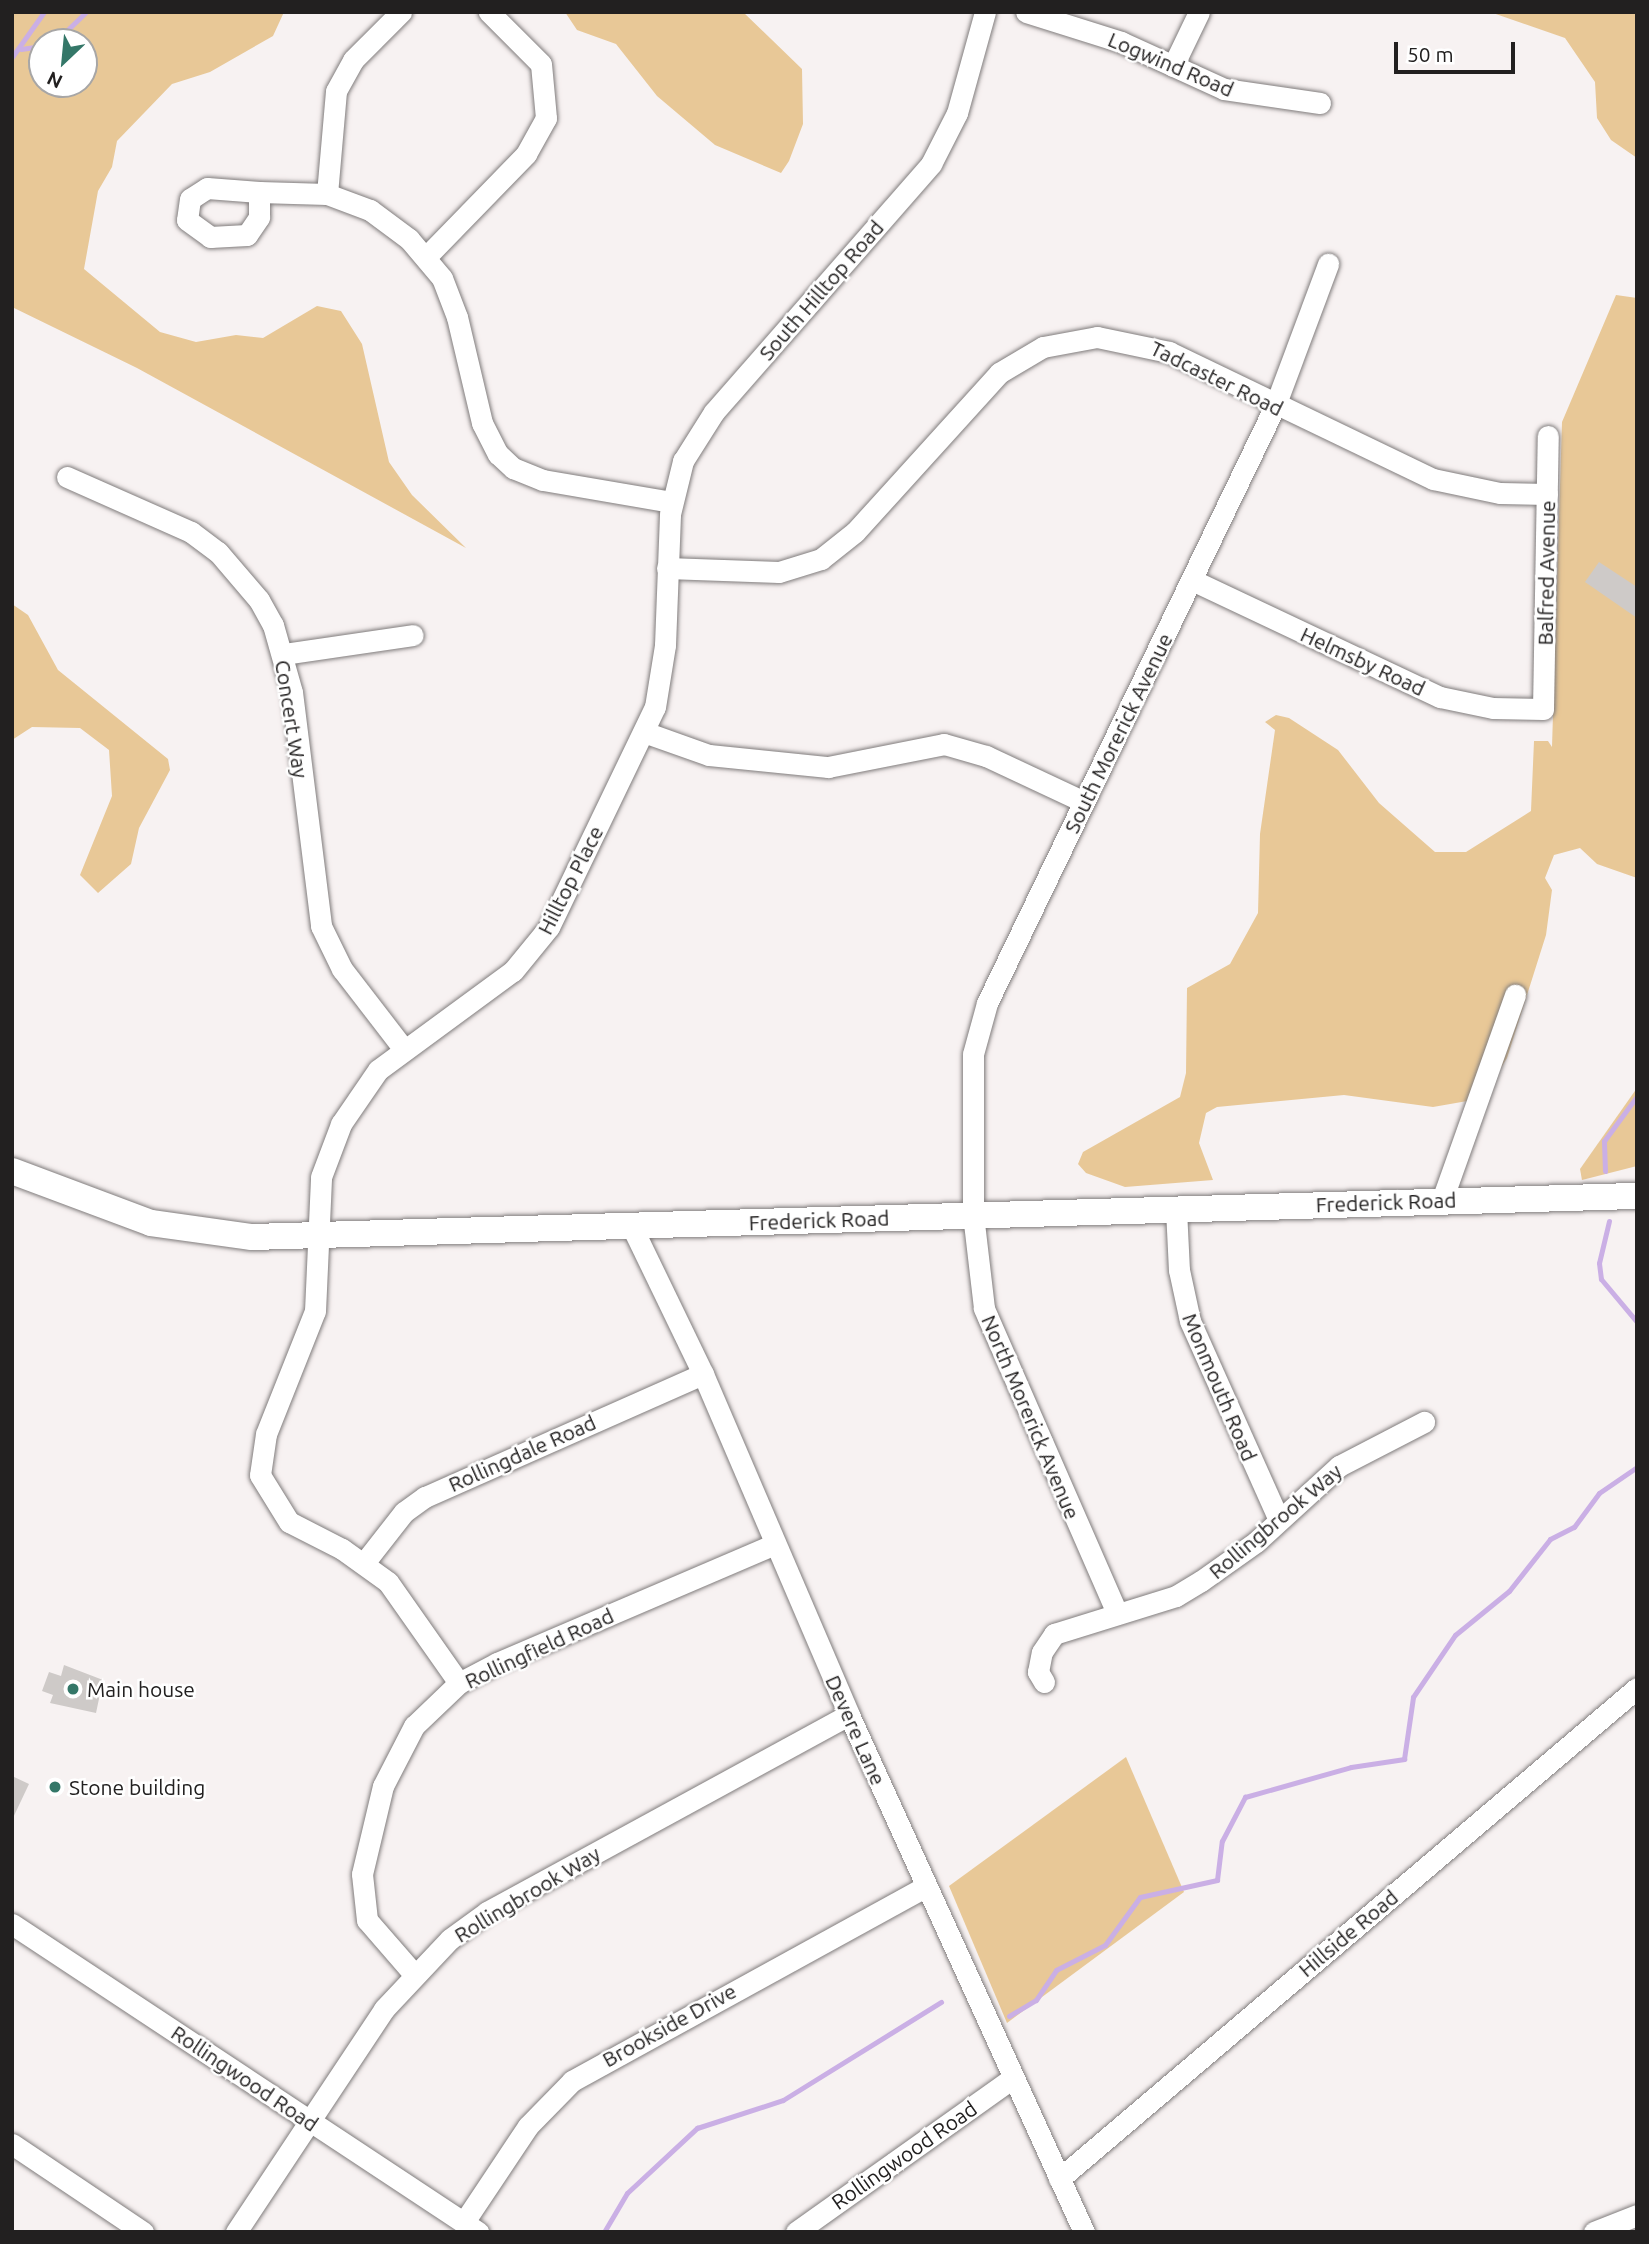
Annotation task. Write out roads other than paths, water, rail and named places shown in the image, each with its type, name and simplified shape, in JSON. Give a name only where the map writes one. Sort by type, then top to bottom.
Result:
[{"type":"main road","name":"Frederick Road","points":[[12,1171],[151,1223],[225,1235],[320,1237],[1637,1196]]},
{"type":"street","points":[[327,194],[336,91],[353,60],[401,12]]},
{"type":"street","points":[[426,257],[526,154],[546,118],[541,64],[489,12]]},
{"type":"street","name":"South Hilltop Road","points":[[667,568],[672,502],[683,461],[714,412],[931,164],[957,113],[985,12]]},
{"type":"street","name":"Logwind Road","points":[[1026,12],[1110,38],[1246,94],[1320,103]]},
{"type":"street","points":[[1173,66],[1199,12]]},
{"type":"street","points":[[259,192],[327,194],[370,210],[426,257],[457,317],[482,423],[498,454],[513,468],[543,480],[672,502]]},
{"type":"street","name":"South Morerick Avenue","points":[[972,1215],[971,1074],[978,1029],[1275,406],[1328,264]]},
{"type":"street","name":"Tadcaster Road","points":[[667,568],[779,572],[821,559],[855,532],[999,373],[1043,347],[1069,340],[1145,342],[1433,479],[1500,493],[1548,494]]},
{"type":"street","name":"Balfred Avenue","points":[[1543,709],[1548,436]]},
{"type":"street","name":"Concert Way","points":[[67,477],[160,517],[218,552],[259,600],[282,654],[321,926],[342,969],[402,1047]]},
{"type":"street","name":"Hilltop Place","points":[[459,1683],[406,1601],[363,1563],[289,1522],[276,1510],[260,1475],[267,1434],[315,1311],[321,1177],[341,1124],[378,1070],[402,1047],[489,989],[531,953],[644,732],[662,674],[667,568]]},
{"type":"street","name":"Helmsby Road","points":[[1192,580],[1440,697],[1493,708],[1543,709]]},
{"type":"street","points":[[282,654],[413,635]]},
{"type":"street","points":[[644,732],[709,755],[828,767],[944,744],[986,756],[1084,802]]},
{"type":"street","points":[[1442,1200],[1515,995]]},
{"type":"street","name":"Monmouth Road","points":[[1176,1209],[1179,1270],[1190,1321],[1278,1518]]},
{"type":"street","name":"North Morerick Avenue","points":[[972,1215],[984,1308],[1117,1613]]},
{"type":"street","name":"Devere Lane","points":[[632,1227],[703,1374],[774,1544],[925,1887],[1011,2079],[1084,2232]]},
{"type":"street","name":"Rollingdale Road","points":[[363,1563],[404,1512],[425,1497],[703,1374]]},
{"type":"street","name":"Rollingbrook Way","points":[[1044,1682],[1038,1672],[1042,1652],[1054,1634],[1176,1596],[1256,1542],[1278,1518],[1339,1466],[1424,1422]]},
{"type":"street","name":"Rollingfield Road","points":[[413,1973],[367,1920],[362,1874],[383,1786],[397,1756],[420,1719],[459,1683],[774,1544]]},
{"type":"street","name":"Hillside Road","points":[[1059,2179],[1637,1688]]},
{"type":"street","name":"Rollingbrook Way","points":[[236,2232],[413,1973],[487,1912],[849,1715]]},
{"type":"street","name":"Brookside Drive","points":[[471,2227],[528,2126],[572,2081],[925,1887]]},
{"type":"street","name":"Rollingwood Road","points":[[12,1924],[471,2227]]},
{"type":"street","name":"Rollingwood Road","points":[[796,2232],[1011,2079]]},
{"type":"street","points":[[12,2144],[143,2232]]},
{"type":"street","points":[[1594,2232],[1637,2215]]},
{"type":"waterway","points":[[12,57],[44,12]]},
{"type":"waterway","points":[[69,28],[86,12]]},
{"type":"waterway","points":[[21,49],[28,48]]},
{"type":"waterway","points":[[1605,1171],[1604,1141],[1637,1096]]},
{"type":"waterway","points":[[1609,1221],[1599,1263],[1601,1279],[1637,1322]]},
{"type":"waterway","points":[[1009,2016],[1036,2000],[1056,1970],[1105,1945],[1140,1897],[1217,1880],[1222,1841],[1245,1797],[1351,1767],[1404,1759],[1413,1697],[1455,1635],[1509,1591],[1550,1539],[1574,1527],[1599,1493],[1637,1467]]},
{"type":"waterway","points":[[604,2232],[627,2193],[697,2128],[783,2100],[941,2002]]},
{"type":"place","name":"Main house","points":[[73,1689]]},
{"type":"place","name":"Stone building","points":[[55,1787]]}]
